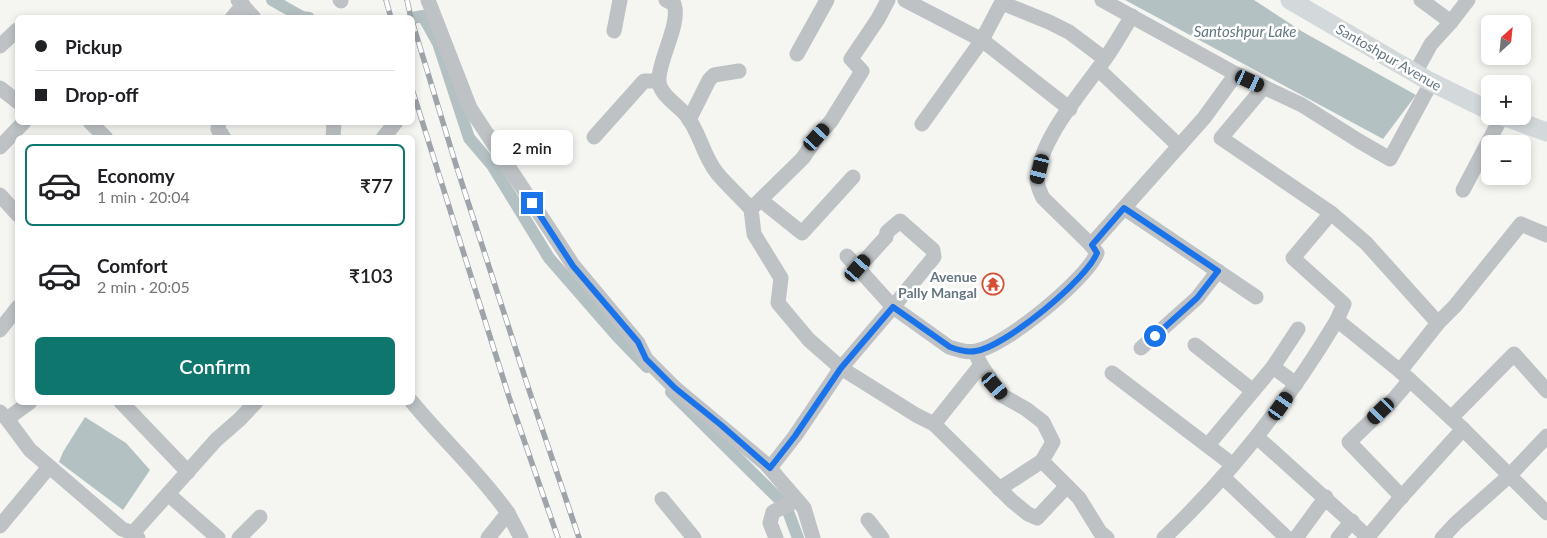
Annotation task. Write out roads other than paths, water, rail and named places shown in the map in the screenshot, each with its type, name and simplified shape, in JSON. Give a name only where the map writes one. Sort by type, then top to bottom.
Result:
[{"type":"main road","name":"Santoshpur Avenue","points":[[1290,0],[1423,78],[1481,106]]},
{"type":"main road","points":[[1528,125],[1547,132]]},
{"type":"street","points":[[428,0],[470,108],[573,266],[638,342],[646,359],[675,388],[770,468],[792,502],[804,508],[813,538]]},
{"type":"street","points":[[614,30],[620,0]]},
{"type":"street","points":[[668,0],[674,4],[676,12],[658,81],[661,90],[697,130],[709,161],[716,172],[756,205],[802,233],[854,177]]},
{"type":"street","points":[[797,54],[828,0]]},
{"type":"street","points":[[888,0],[852,59],[862,71],[849,95],[803,158],[756,205],[754,234],[781,278],[778,302],[809,340],[841,368],[916,416],[934,424],[999,489],[1028,514],[1037,518],[1067,486]]},
{"type":"street","points":[[905,0],[982,40],[1070,109]]},
{"type":"street","points":[[1102,0],[1236,74],[1302,105],[1390,159],[1423,78],[1431,44],[1468,0]]},
{"type":"street","points":[[1421,0],[1451,22]]},
{"type":"street","points":[[922,124],[982,40],[1002,1],[1068,32],[1179,146]]},
{"type":"street","points":[[234,15],[240,3],[251,15]]},
{"type":"street","points":[[934,424],[978,358],[989,348],[1027,324],[1062,294],[1094,261],[1097,253],[1092,245],[1043,198],[1037,180],[1047,145],[1053,132],[1132,16]]},
{"type":"street","points":[[0,46],[15,32]]},
{"type":"street","points":[[689,120],[709,80],[714,75],[739,72]]},
{"type":"street","points":[[1092,245],[1204,118],[1236,74]]},
{"type":"street","points":[[594,137],[644,81],[658,81]]},
{"type":"street","points":[[1264,87],[1221,138],[1331,213],[1366,243],[1438,323]]},
{"type":"street","points":[[0,88],[15,100]]},
{"type":"street","points":[[0,147],[21,125]]},
{"type":"street","points":[[93,125],[103,135]]},
{"type":"street","points":[[385,135],[394,125]]},
{"type":"street","points":[[1463,190],[1498,125]]},
{"type":"street","points":[[0,195],[15,212]]},
{"type":"street","points":[[1124,208],[1256,297]]},
{"type":"street","points":[[1164,538],[1201,503],[1234,466],[1296,384],[1337,320],[1344,304],[1292,258],[1331,213]]},
{"type":"street","points":[[770,468],[795,436],[841,368],[934,257],[933,250],[900,221],[887,232],[886,237],[858,268]]},
{"type":"street","points":[[1402,497],[1350,442],[1393,400],[1405,376],[1438,323],[1455,306],[1521,224],[1547,236]]},
{"type":"street","points":[[847,256],[893,307],[950,347],[978,358],[1003,396],[1026,409],[1043,422],[1053,442],[1042,461],[999,489]]},
{"type":"street","points":[[1141,348],[1197,298],[1218,271]]},
{"type":"street","points":[[0,330],[15,311]]},
{"type":"street","points":[[1337,320],[1405,376],[1463,429],[1547,513]]},
{"type":"street","points":[[1208,445],[1273,367],[1298,329]]},
{"type":"street","points":[[1195,345],[1253,391]]},
{"type":"street","points":[[1451,418],[1514,354],[1547,391]]},
{"type":"street","points":[[1273,367],[1296,384]]},
{"type":"street","points":[[1112,373],[1234,466]]},
{"type":"street","points":[[24,405],[4,415],[30,450],[122,529],[135,535],[216,440],[240,420],[253,405]]},
{"type":"street","points":[[124,405],[188,472]]},
{"type":"street","points":[[415,405],[493,492],[508,513],[521,538]]},
{"type":"street","points":[[1257,436],[1326,497],[1368,538],[1463,429]]},
{"type":"street","points":[[1442,538],[1456,523],[1509,476],[1547,436]]},
{"type":"street","points":[[1042,461],[1079,498],[1101,536]]},
{"type":"street","points":[[0,526],[49,467]]},
{"type":"street","points":[[1223,477],[1287,538]]},
{"type":"street","points":[[168,494],[218,538]]},
{"type":"street","points":[[1296,538],[1326,497]]},
{"type":"street","points":[[662,499],[694,538]]},
{"type":"street","points":[[776,538],[770,523],[773,512],[792,502]]},
{"type":"street","points":[[488,538],[508,513]]},
{"type":"street","points":[[239,538],[260,517]]},
{"type":"street","points":[[868,520],[882,538]]},
{"type":"street","points":[[1338,538],[1352,521]]},
{"type":"water","name":"Santoshpur Lake","points":[[1125,0],[1254,0],[1303,32],[1416,95],[1383,139]]},
{"type":"water","points":[[85,417],[126,443],[150,470],[123,510],[59,462],[63,452]]},
{"type":"waterway","points":[[272,0],[298,15]]},
{"type":"waterway","points":[[415,17],[423,16],[438,43],[469,138],[492,165],[549,258],[617,336],[647,367]]},
{"type":"waterway","points":[[671,392],[786,506],[798,538]]},
{"type":"railway","points":[[386,0],[390,15]]},
{"type":"railway","points":[[407,0],[410,15]]},
{"type":"railway","points":[[415,31],[456,165],[579,538]]},
{"type":"railway","points":[[415,99],[509,397],[558,538]]},
{"type":"place","name":"Avenue Pally Mangal","points":[[993,284]]}]
